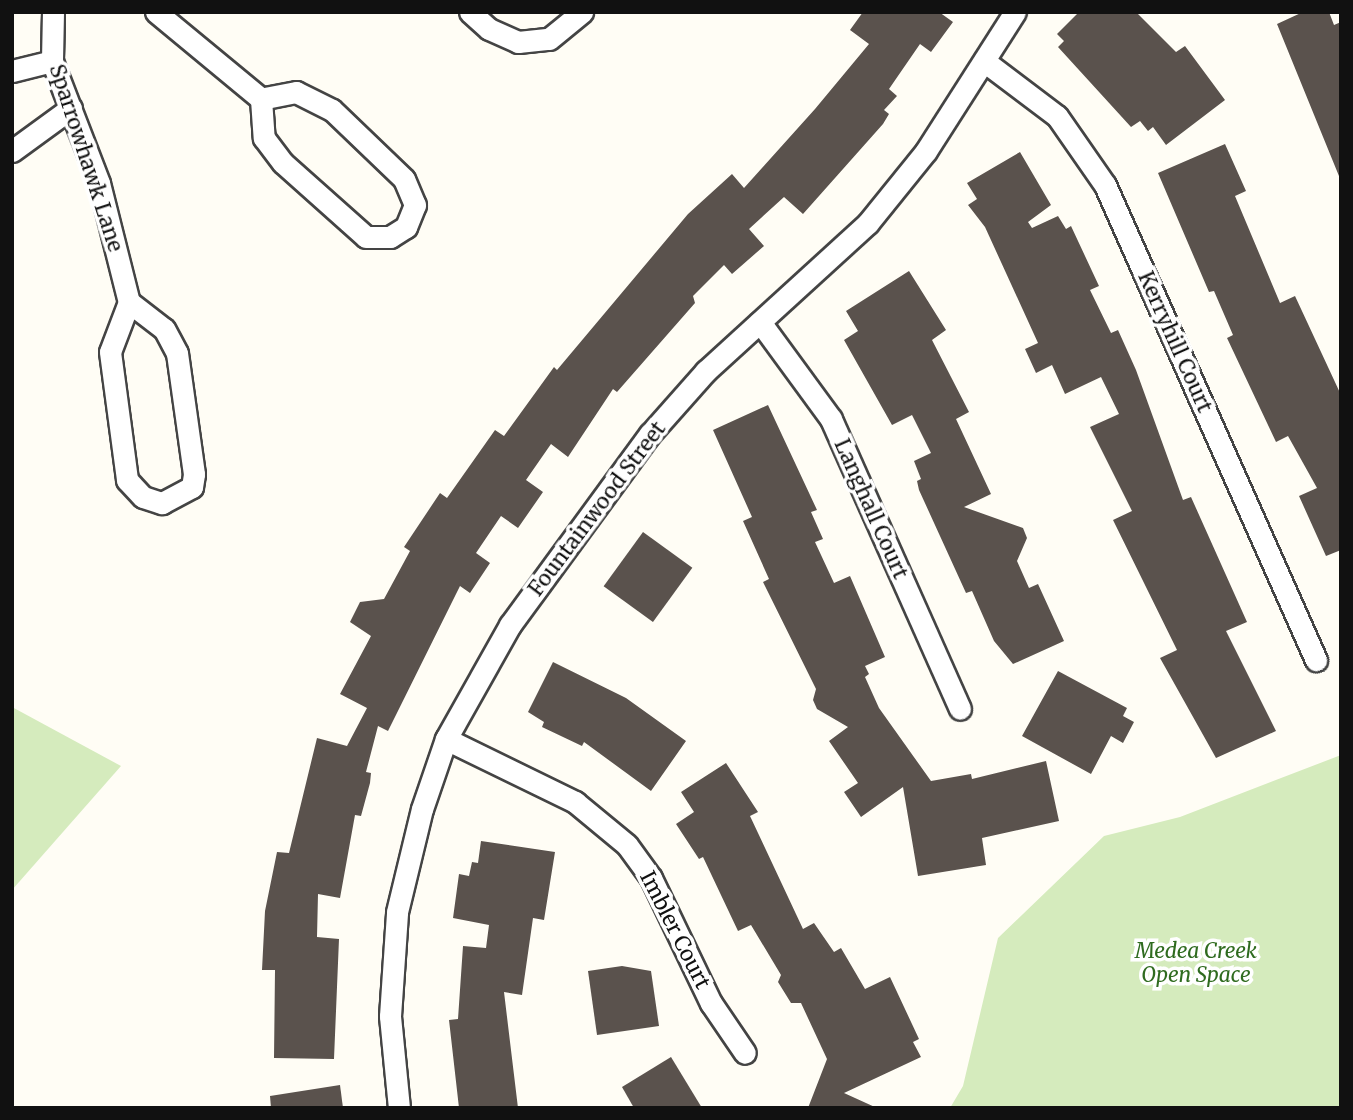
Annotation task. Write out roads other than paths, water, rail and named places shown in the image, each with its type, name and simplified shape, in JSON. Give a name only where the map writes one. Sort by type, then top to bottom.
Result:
[{"type":"street","name":"Sparrowhawk Lane","points":[[53,12],[52,61],[113,226],[129,302]]},
{"type":"street","points":[[156,12],[261,99],[264,138],[283,163],[366,237],[390,237],[406,227],[415,205],[404,179],[332,110],[296,92],[261,99]]},
{"type":"street","points":[[470,12],[489,29],[518,42],[549,39],[582,12]]},
{"type":"street","name":"Fountainwood Street","points":[[399,1108],[390,1016],[397,912],[422,809],[446,739],[510,625],[600,500],[698,380],[868,223],[926,151],[1015,12]]},
{"type":"street","points":[[12,71],[52,61]]},
{"type":"street","name":"Kerryhill Court","points":[[984,61],[1057,116],[1105,185],[1316,660]]},
{"type":"street","points":[[12,151],[71,108]]},
{"type":"street","points":[[129,302],[164,329],[177,353],[194,474],[192,486],[162,503],[144,497],[127,480],[110,352],[129,302]]},
{"type":"street","name":"Langhall Court","points":[[760,322],[831,419],[960,709]]},
{"type":"street","name":"Imbler Court","points":[[446,739],[575,802],[627,845],[651,878],[711,1003],[745,1053]]},
{"type":"park label","name":"Medea Creek Open Space","points":[[1196,963]]}]
